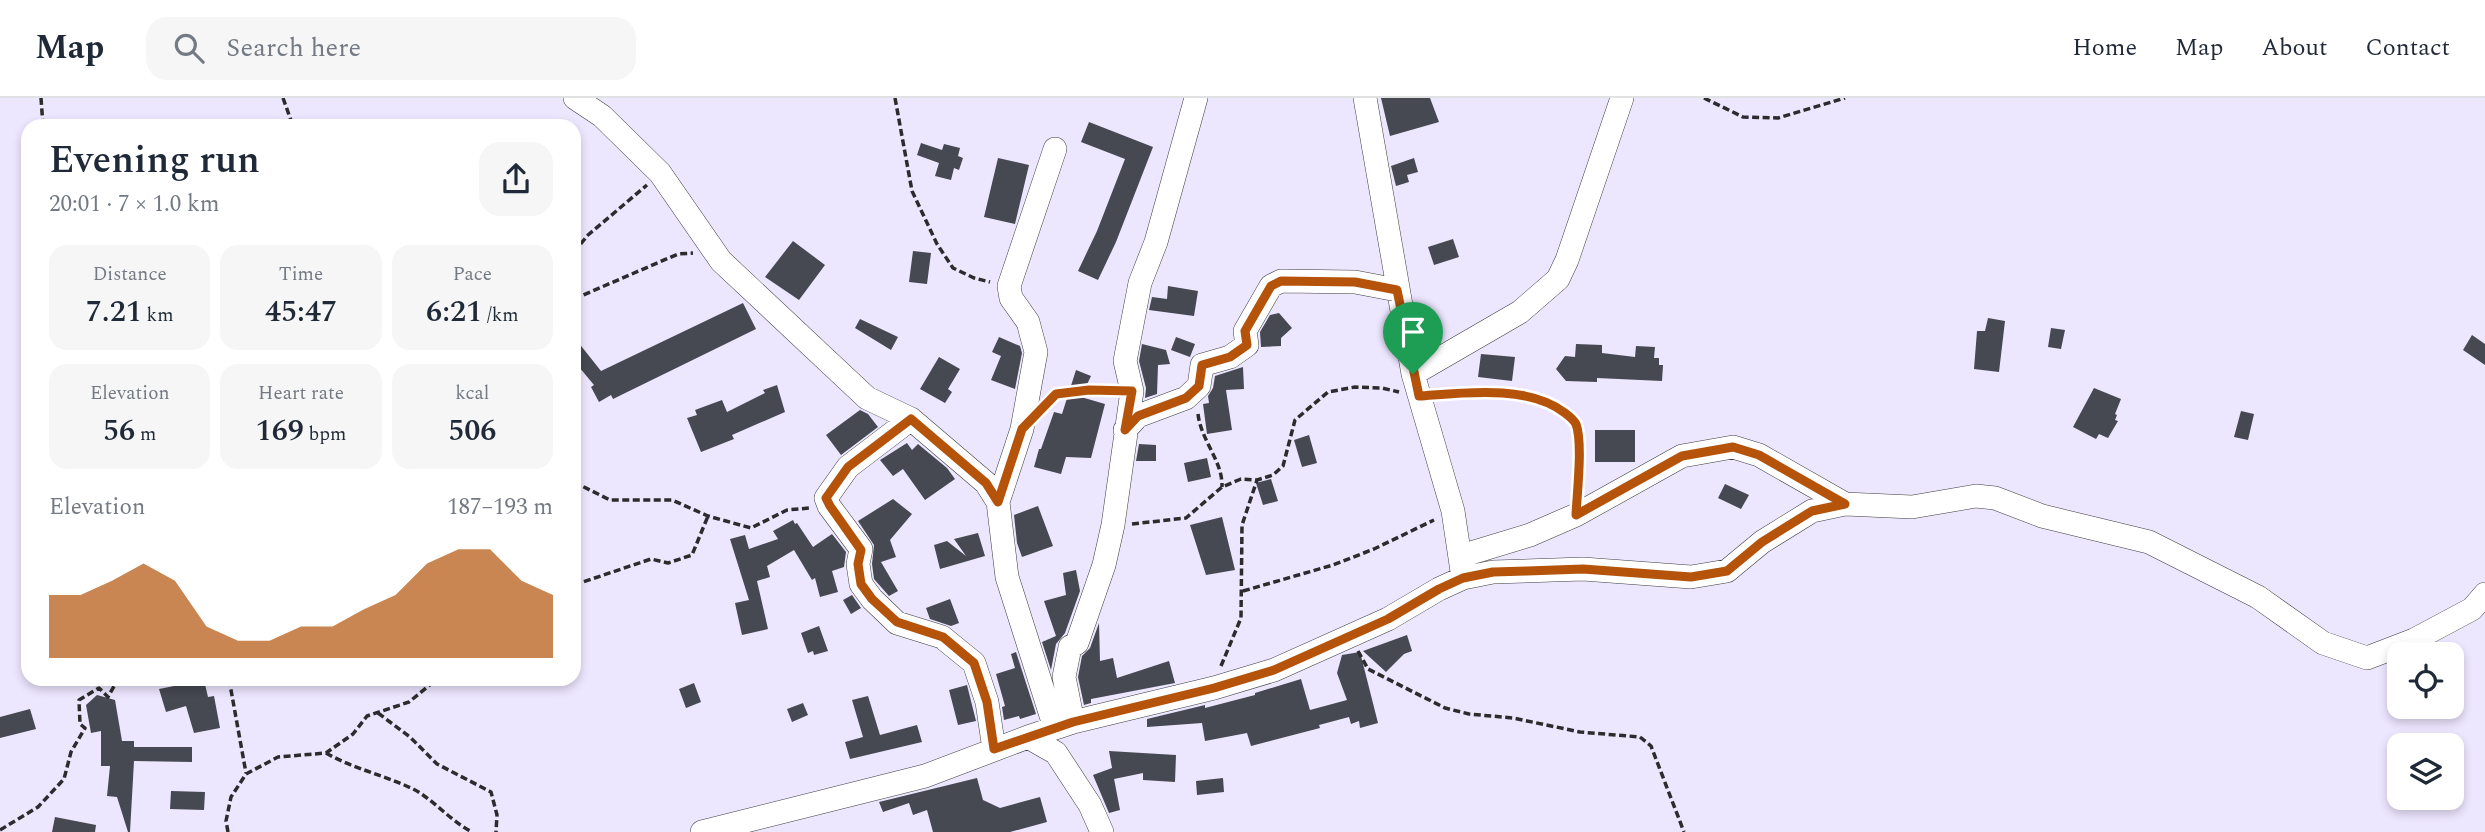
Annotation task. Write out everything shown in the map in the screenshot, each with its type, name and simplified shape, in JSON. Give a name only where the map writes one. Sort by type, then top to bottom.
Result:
[{"type":"street","points":[[575,98],[602,116],[660,173],[721,261],[867,398],[911,419],[986,483],[998,502]]},
{"type":"street","points":[[1064,725],[1064,677],[1070,647],[1077,643],[1104,565],[1113,525],[1132,391],[1125,361],[1140,283],[1156,242],[1196,98]]},
{"type":"street","points":[[1365,98],[1413,374],[1453,511],[1462,567]]},
{"type":"street","points":[[1413,374],[1520,312],[1558,279],[1567,260],[1622,98]]},
{"type":"street","points":[[1055,149],[1009,286],[1011,298],[1027,322],[1035,352],[1022,429],[998,502],[1007,578],[1064,725]]},
{"type":"street","points":[[1125,430],[1138,416],[1186,398],[1199,386],[1202,365],[1230,357],[1247,345],[1245,331],[1271,286],[1281,281],[1355,282],[1397,290]]},
{"type":"street","points":[[911,419],[848,467],[826,498],[861,550],[858,564],[861,584],[872,599],[897,622],[943,637],[974,663],[987,702],[994,749]]},
{"type":"street","points":[[702,832],[925,776],[1064,725],[1214,688],[1274,670],[1350,638],[1462,567],[1576,515],[1682,456],[1733,447],[1759,455],[1845,504]]},
{"type":"street","points":[[1462,567],[1493,572],[1583,569],[1691,577],[1727,571],[1762,542],[1812,511],[1845,504],[1912,507],[1976,496],[1995,498],[2053,519],[2149,541],[2258,597],[2323,643],[2367,657],[2426,634],[2472,609],[2485,594]]},
{"type":"street","points":[[1028,737],[1056,753],[1090,805],[1102,832]]},
{"type":"path","points":[[41,98],[42,119]]},
{"type":"path","points":[[283,98],[290,119]]},
{"type":"path","points":[[895,98],[912,191],[937,244],[953,268],[974,278],[1009,286]]},
{"type":"path","points":[[1704,98],[1743,117],[1778,118],[1846,98]]},
{"type":"path","points":[[581,244],[660,173]]},
{"type":"path","points":[[581,295],[678,254],[696,252],[721,261]]},
{"type":"path","points":[[1113,525],[1157,523],[1186,518],[1222,487],[1241,479],[1257,480],[1273,475],[1283,466],[1295,420],[1328,392],[1354,387],[1382,388],[1419,396],[1473,392],[1526,396],[1557,407],[1575,421],[1579,435],[1576,515]]},
{"type":"path","points":[[1048,402],[1056,394],[1089,390],[1132,391]]},
{"type":"path","points":[[1186,398],[1198,404],[1198,417],[1204,439],[1223,474],[1222,487]]},
{"type":"path","points":[[1214,688],[1241,618],[1242,525],[1257,480]]},
{"type":"path","points":[[581,486],[610,500],[672,499],[708,516],[751,528],[787,510],[830,506]]},
{"type":"path","points":[[1243,591],[1333,565],[1374,549],[1453,511]]},
{"type":"path","points":[[581,584],[651,559],[668,563],[692,555],[708,516]]},
{"type":"path","points":[[1350,638],[1368,669],[1445,708],[1580,732],[1640,737],[1651,746],[1684,832]]},
{"type":"path","points":[[0,831],[38,807],[64,779],[71,752],[85,728],[80,724],[79,700],[99,688],[108,697],[114,686]]},
{"type":"path","points":[[230,686],[246,774]]},
{"type":"path","points":[[228,832],[226,821],[231,797],[246,774],[278,757],[326,753],[353,734],[367,716],[409,702],[428,686]]},
{"type":"path","points":[[377,713],[410,737],[437,764],[491,792],[497,815],[496,832]]},
{"type":"path","points":[[326,753],[339,761],[413,789],[456,824],[472,832]]},
{"type":"building","points":[[1381,98],[1430,98],[1439,122],[1390,136]]},
{"type":"building","points":[[1089,122],[1153,147],[1116,242],[1098,280],[1078,271],[1125,159],[1081,142]]},
{"type":"building","points":[[921,143],[942,150],[944,144],[960,148],[958,156],[963,158],[959,170],[954,168],[951,180],[935,176],[939,163],[917,155]]},
{"type":"building","points":[[998,158],[1029,165],[1015,224],[984,217]]},
{"type":"building","points":[[1414,158],[1418,172],[1407,175],[1409,182],[1396,186],[1391,166]]},
{"type":"building","points":[[1453,239],[1459,257],[1434,265],[1428,247]]},
{"type":"building","points":[[793,241],[825,265],[799,300],[765,277]]},
{"type":"building","points":[[913,251],[931,253],[927,284],[909,282]]},
{"type":"building","points":[[1168,286],[1198,291],[1194,316],[1149,310],[1152,297],[1167,299]]},
{"type":"building","points":[[743,303],[756,329],[613,399],[611,395],[599,402],[591,387],[594,385],[581,369],[581,346],[601,371]]},
{"type":"building","points":[[1279,313],[1292,328],[1281,338],[1281,346],[1261,347],[1260,332],[1270,315]]},
{"type":"building","points":[[1988,318],[2005,321],[1999,372],[1974,369],[1977,331],[1985,331]]},
{"type":"building","points":[[860,319],[898,337],[891,350],[855,328]]},
{"type":"building","points":[[2051,328],[2065,330],[2061,349],[2048,347]]},
{"type":"building","points":[[2472,335],[2485,344],[2485,365],[2463,350]]},
{"type":"building","points":[[999,337],[1020,346],[1022,353],[1015,389],[991,380],[1001,356],[992,352]]},
{"type":"building","points":[[1176,337],[1195,344],[1190,357],[1171,350]]},
{"type":"building","points":[[1142,344],[1166,350],[1170,364],[1158,365],[1157,394],[1145,398],[1146,388],[1139,361]]},
{"type":"building","points":[[1576,344],[1602,345],[1602,353],[1635,357],[1636,346],[1655,347],[1654,358],[1659,358],[1659,365],[1663,365],[1662,381],[1597,378],[1597,382],[1566,381],[1556,369],[1565,356],[1575,357]]},
{"type":"building","points":[[1481,354],[1515,357],[1512,381],[1478,377]]},
{"type":"building","points":[[939,357],[960,369],[948,389],[952,392],[945,403],[920,389]]},
{"type":"building","points":[[1243,367],[1244,389],[1226,390],[1232,430],[1207,434],[1203,404],[1209,403],[1208,396],[1215,376]]},
{"type":"building","points":[[1076,370],[1091,376],[1081,397],[1105,404],[1091,458],[1066,457],[1061,474],[1034,467],[1054,412],[1062,414]]},
{"type":"building","points":[[777,385],[785,412],[732,435],[734,439],[701,452],[687,418],[697,415],[695,410],[722,400],[727,412],[765,393],[763,390]]},
{"type":"building","points":[[2094,388],[2121,399],[2115,414],[2115,420],[2118,421],[2108,438],[2099,434],[2096,439],[2073,427]]},
{"type":"building","points":[[860,410],[868,414],[878,427],[841,455],[826,435]]},
{"type":"building","points":[[2241,411],[2254,414],[2248,440],[2234,437]]},
{"type":"building","points":[[1595,430],[1635,430],[1635,462],[1595,462]]},
{"type":"building","points":[[1309,435],[1317,463],[1302,467],[1294,440]]},
{"type":"building","points":[[907,443],[912,450],[918,444],[947,468],[955,479],[925,500],[903,469],[893,476],[880,460]]},
{"type":"building","points":[[1139,444],[1156,445],[1156,461],[1136,461]]},
{"type":"building","points":[[1207,458],[1211,477],[1188,482],[1184,463]]},
{"type":"building","points":[[1271,479],[1278,501],[1263,505],[1256,483]]},
{"type":"building","points":[[1725,484],[1749,495],[1741,509],[1718,498]]},
{"type":"building","points":[[893,499],[912,514],[890,540],[896,557],[881,562],[898,591],[889,596],[874,579],[874,545],[858,521]]},
{"type":"building","points":[[1038,506],[1053,546],[1022,557],[1017,543],[1014,515]]},
{"type":"building","points":[[1222,517],[1235,570],[1206,575],[1190,525]]},
{"type":"building","points":[[793,520],[813,547],[832,534],[846,552],[844,567],[832,571],[838,592],[820,597],[815,578],[812,580],[794,550],[767,566],[770,577],[757,581],[768,629],[742,635],[735,603],[749,600],[730,539],[745,535],[749,549],[778,539],[773,531]]},
{"type":"building","points":[[978,533],[985,556],[940,569],[934,545],[947,541],[966,556],[954,539]]},
{"type":"building","points":[[1076,570],[1080,591],[1065,633],[1056,644],[1051,670],[1042,642],[1056,636],[1044,601],[1066,595],[1063,573]]},
{"type":"building","points":[[852,595],[861,608],[851,614],[843,600]]},
{"type":"building","points":[[950,599],[959,623],[951,626],[930,619],[926,608]]},
{"type":"building","points":[[1099,623],[1100,661],[1113,658],[1117,678],[1169,661],[1175,683],[1091,699],[1091,703],[1084,705],[1078,677],[1082,656],[1090,648]]},
{"type":"building","points":[[819,626],[828,651],[814,655],[813,651],[808,653],[801,633]]},
{"type":"building","points":[[1407,635],[1412,651],[1404,654],[1386,672],[1363,651]]},
{"type":"building","points":[[1016,652],[1036,714],[1004,720],[1002,707],[1005,706],[996,674],[1015,668],[1011,654]]},
{"type":"building","points":[[1360,652],[1378,723],[1360,728],[1359,721],[1351,724],[1349,717],[1319,725],[1320,728],[1251,746],[1247,733],[1205,741],[1202,723],[1147,727],[1147,719],[1205,705],[1205,708],[1301,679],[1310,710],[1347,700],[1337,673],[1342,655]]},
{"type":"building","points":[[694,683],[701,702],[686,708],[679,689]]},
{"type":"building","points":[[967,685],[976,721],[958,725],[949,690]]},
{"type":"building","points":[[205,686],[208,697],[214,696],[220,728],[194,733],[186,706],[166,712],[159,689]]},
{"type":"building","points":[[97,695],[115,700],[122,741],[134,741],[134,747],[192,747],[192,762],[134,761],[130,832],[117,797],[107,796],[110,766],[101,766],[101,731],[91,733],[86,705]]},
{"type":"building","points":[[868,696],[880,735],[917,725],[922,742],[850,759],[845,742],[863,737],[852,700]]},
{"type":"building","points":[[803,703],[808,715],[792,722],[787,709]]},
{"type":"building","points":[[30,709],[36,729],[0,738],[0,717]]},
{"type":"building","points":[[1109,751],[1176,755],[1175,782],[1143,780],[1143,773],[1114,779]]},
{"type":"building","points":[[1112,768],[1120,810],[1109,813],[1093,775]]},
{"type":"building","points":[[977,778],[983,800],[1000,808],[1040,797],[1047,822],[1010,832],[933,832],[927,810],[913,815],[909,803],[883,812],[879,802]]},
{"type":"building","points":[[1223,778],[1224,792],[1197,795],[1196,781]]},
{"type":"building","points":[[171,791],[205,792],[204,810],[170,809]]},
{"type":"building","points":[[55,817],[96,825],[95,832],[52,832]]},
{"type":"route","points":[[1281,281],[1355,282],[1397,290],[1413,374],[1419,396],[1473,392],[1526,396],[1557,407],[1575,421],[1579,435],[1576,515],[1682,456],[1733,447],[1759,455],[1845,504],[1812,511],[1762,542],[1727,571],[1691,577],[1583,569],[1493,572],[1463,578],[1350,638],[1274,670],[1214,688],[1073,722],[994,749],[987,702],[974,663],[943,637],[897,622],[872,599],[861,584],[858,564],[861,550],[826,498],[848,467],[911,419],[986,483],[998,502],[1022,429],[1056,394],[1089,390],[1132,391],[1125,430],[1138,416],[1186,398],[1199,386],[1202,365],[1230,357],[1247,345],[1245,331],[1271,286],[1281,281]]}]
